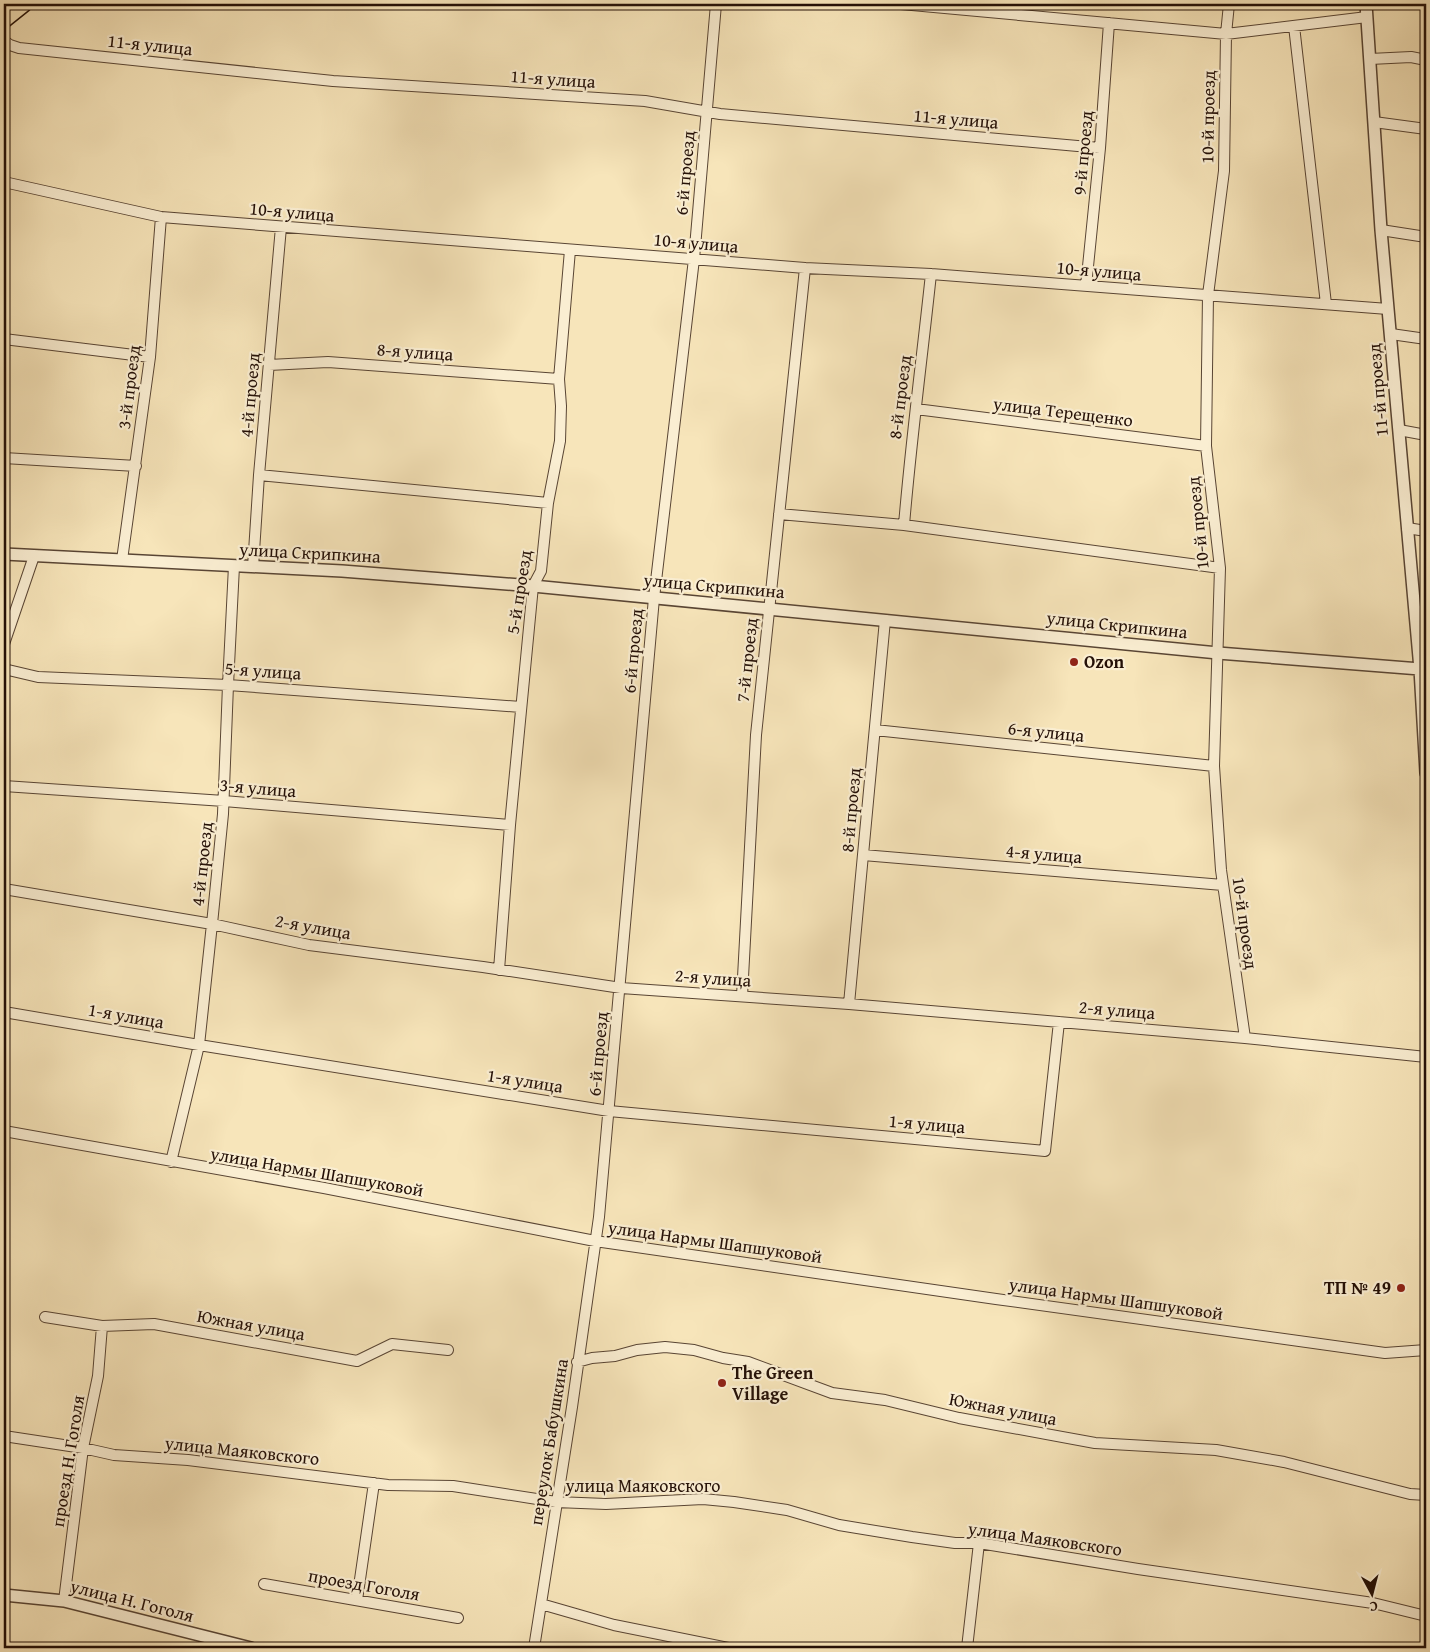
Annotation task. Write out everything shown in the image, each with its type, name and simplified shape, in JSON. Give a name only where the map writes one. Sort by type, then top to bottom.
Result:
[{"type":"main road","points":[[4,20],[24,4]]},
{"type":"street","name":"6-й проезд","points":[[595,1241],[609,1111],[654,598],[694,259],[716,4]]},
{"type":"street","points":[[901,4],[1226,34],[1366,17]]},
{"type":"street","name":"10-й проезд","points":[[1228,4],[1224,171],[1208,296],[1206,446],[1220,568],[1214,766],[1223,885],[1245,1038]]},
{"type":"street","name":"11-й проезд","points":[[1366,4],[1388,309],[1407,528],[1423,668],[1426,773]]},
{"type":"street","name":"9-й проезд","points":[[1086,286],[1100,148],[1109,23]]},
{"type":"street","points":[[1294,26],[1326,304]]},
{"type":"street","name":"11-я улица","points":[[4,41],[10,46],[19,48],[333,81],[645,101],[707,111],[1100,148]]},
{"type":"street","points":[[1370,59],[1411,57],[1426,60]]},
{"type":"street","points":[[1374,122],[1426,129]]},
{"type":"street","name":"10-я улица","points":[[4,182],[161,217],[805,268],[930,274],[1388,309]]},
{"type":"street","name":"3-й проезд","points":[[122,560],[150,357],[161,217]]},
{"type":"street","name":"4-й проезд","points":[[253,567],[259,475],[281,227]]},
{"type":"street","points":[[1382,230],[1426,238]]},
{"type":"street","name":"5-й проезд","points":[[499,970],[510,825],[533,586],[541,571],[548,503],[560,441],[561,406],[558,379],[570,250]]},
{"type":"street","name":"7-й проезд","points":[[742,996],[756,735],[805,268]]},
{"type":"street","name":"8-й проезд","points":[[904,525],[911,440],[930,274]]},
{"type":"street","points":[[1391,334],[1426,339]]},
{"type":"street","points":[[4,339],[150,357]]},
{"type":"street","name":"8-я улица","points":[[270,365],[328,362],[558,379]]},
{"type":"street","name":"улица Терещенко","points":[[916,409],[1206,446]]},
{"type":"street","points":[[1399,430],[1426,435]]},
{"type":"street","points":[[4,458],[136,466]]},
{"type":"street","points":[[259,475],[548,503]]},
{"type":"street","points":[[779,514],[904,525],[1220,568]]},
{"type":"street","points":[[1407,528],[1426,531]]},
{"type":"street","name":"улица Скрипкина","points":[[4,554],[342,571],[533,586],[1218,652],[1423,668]]},
{"type":"street","points":[[4,644],[34,556]]},
{"type":"street","name":"4-й проезд","points":[[171,1162],[199,1045],[212,924],[224,801],[234,566]]},
{"type":"street","name":"8-й проезд","points":[[849,1004],[885,620]]},
{"type":"street","name":"5-я улица","points":[[4,669],[38,677],[228,685],[521,707]]},
{"type":"street","name":"6-я улица","points":[[875,730],[1214,766]]},
{"type":"street","name":"3-я улица","points":[[4,786],[224,801],[510,825]]},
{"type":"street","name":"4-я улица","points":[[863,855],[1223,885]]},
{"type":"street","name":"2-я улица","points":[[4,889],[212,924],[309,945],[620,988],[849,1004],[1245,1038],[1426,1057]]},
{"type":"street","name":"1-я улица","points":[[4,1012],[609,1111],[1045,1151],[1059,1022]]},
{"type":"street","name":"улица Нармы Шапшуковой","points":[[4,1131],[324,1188],[595,1241],[1376,1352],[1426,1350]]},
{"type":"street","name":"переулок Бабушкина","points":[[534,1648],[572,1408],[595,1241]]},
{"type":"street","name":"Южная улица","points":[[44,1317],[102,1326],[154,1324],[357,1361],[392,1344],[448,1350]]},
{"type":"street","name":"проезд Н. Гоголя","points":[[64,1602],[83,1448],[98,1376],[102,1326]]},
{"type":"street","name":"Южная улица","points":[[577,1362],[592,1358],[615,1356],[637,1350],[665,1347],[694,1350],[723,1358],[748,1362],[832,1393],[884,1400],[959,1418],[1095,1443],[1216,1450],[1265,1459],[1410,1494],[1426,1495]]},
{"type":"street","name":"улица Маяковского","points":[[4,1436],[83,1448],[114,1455],[188,1460],[388,1485],[453,1486],[556,1502],[606,1504],[703,1499],[787,1510],[839,1525],[912,1537],[955,1543],[979,1543],[1373,1603],[1426,1616]]},
{"type":"street","points":[[357,1600],[374,1483]]},
{"type":"street","points":[[967,1648],[979,1543]]},
{"type":"street","name":"проезд Гоголя","points":[[264,1584],[458,1618]]},
{"type":"street","name":"улица Н. Гоголя","points":[[4,1595],[64,1602],[251,1648]]},
{"type":"street","points":[[541,1604],[614,1625],[728,1648]]},
{"type":"place","name":"Ozon","points":[[1074,662]]},
{"type":"place","name":"ТП № 49","points":[[1401,1288]]},
{"type":"place","name":"The Green Village","points":[[722,1383]]}]
